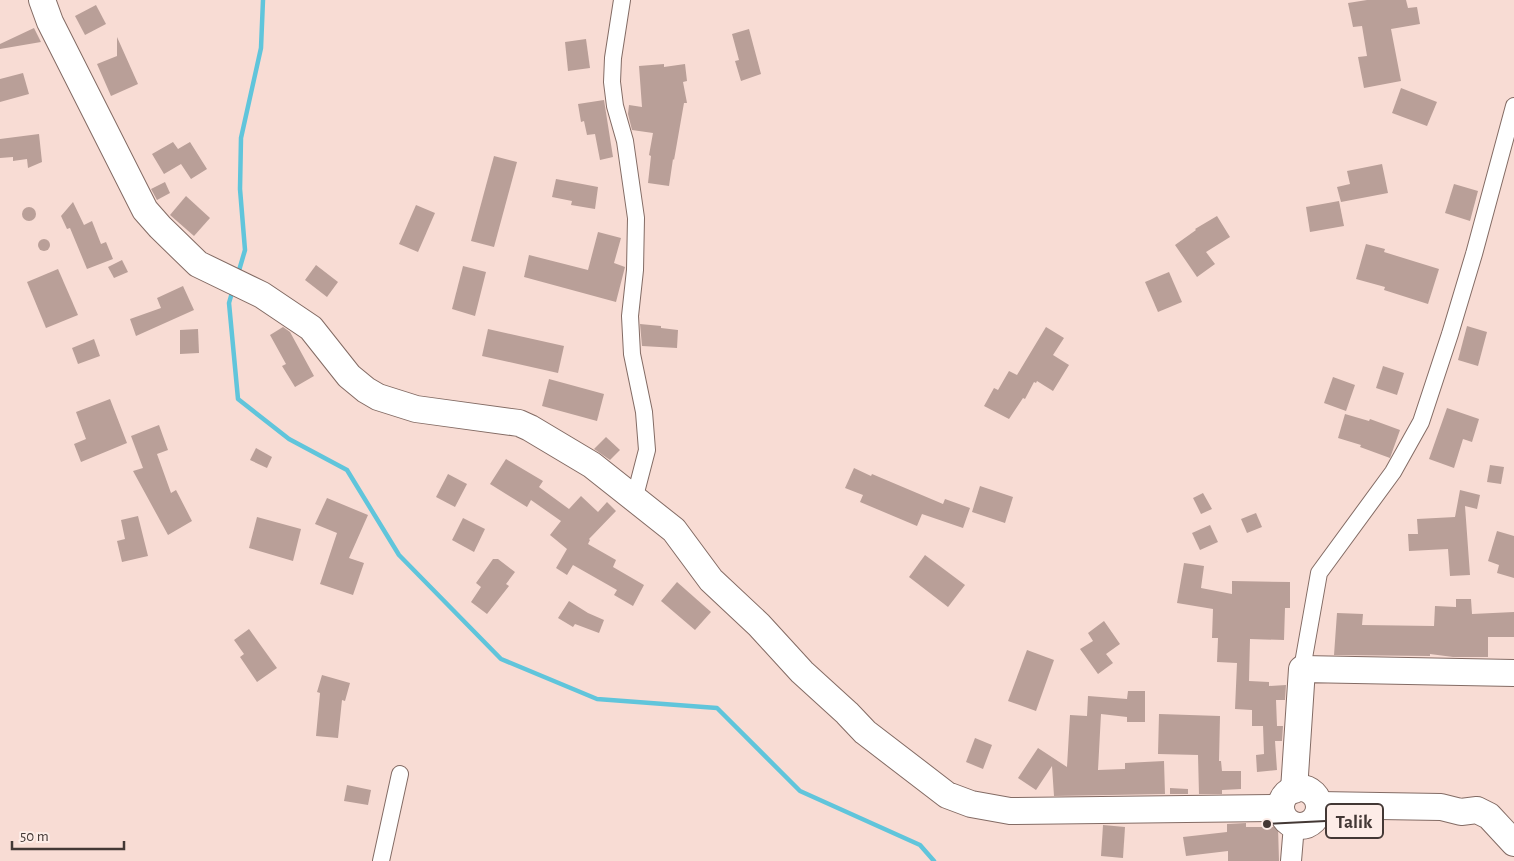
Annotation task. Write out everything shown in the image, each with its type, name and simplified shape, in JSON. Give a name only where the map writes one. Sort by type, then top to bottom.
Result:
[{"type":"main road","points":[[42,0],[50,22],[145,210],[198,264],[262,295],[311,328],[349,376],[372,394],[416,409],[519,423],[592,465],[674,530],[710,580],[759,625],[802,672],[865,732],[947,795],[978,806],[1010,811],[1290,808]]},
{"type":"main road","points":[[1514,673],[1302,668],[1290,808],[1302,826],[1315,820],[1319,805],[1441,807],[1461,812],[1477,810],[1489,816],[1514,843]]},
{"type":"street","points":[[622,0],[613,58],[612,82],[625,141],[636,218],[635,270],[630,326],[632,354],[644,412],[647,450],[634,500]]},
{"type":"street","points":[[1302,668],[1319,573],[1393,472],[1421,422],[1474,254],[1514,106]]},
{"type":"street","points":[[381,861],[400,774]]},
{"type":"street","points":[[1290,808],[1291,861]]},
{"type":"building","points":[[1367,0],[1406,0],[1408,8],[1417,7],[1420,24],[1391,29],[1401,81],[1364,88],[1358,57],[1367,56],[1362,26],[1353,27],[1348,3]]},
{"type":"building","points":[[96,5],[106,24],[85,35],[75,16]]},
{"type":"building","points":[[34,28],[41,42],[0,49],[0,44]]},
{"type":"building","points":[[749,29],[761,74],[741,81],[735,61],[739,60],[732,34]]},
{"type":"building","points":[[117,37],[138,84],[111,96],[97,64],[117,56]]},
{"type":"building","points":[[586,39],[590,68],[568,71],[565,42]]},
{"type":"building","points":[[664,64],[664,67],[685,64],[687,81],[683,82],[687,103],[684,103],[669,186],[648,183],[651,156],[649,155],[653,133],[632,130],[628,114],[629,105],[642,107],[639,66]]},
{"type":"building","points":[[23,73],[29,94],[0,102],[0,79]]},
{"type":"building","points":[[1401,88],[1437,102],[1427,126],[1392,113]]},
{"type":"building","points":[[604,100],[613,157],[600,160],[595,134],[587,135],[584,121],[581,122],[578,104]]},
{"type":"building","points":[[39,134],[42,162],[28,168],[27,159],[13,161],[13,157],[0,158],[0,139]]},
{"type":"building","points":[[173,142],[178,149],[190,142],[207,169],[191,179],[181,164],[164,174],[152,154]]},
{"type":"building","points":[[494,156],[517,162],[494,247],[471,241]]},
{"type":"building","points":[[1382,164],[1388,193],[1341,202],[1337,187],[1350,184],[1347,171]]},
{"type":"building","points":[[556,179],[598,187],[595,209],[571,205],[572,201],[552,197]]},
{"type":"building","points":[[165,182],[170,193],[157,200],[151,189]]},
{"type":"building","points":[[1454,184],[1478,191],[1470,221],[1445,213]]},
{"type":"building","points":[[186,196],[210,218],[194,236],[170,215]]},
{"type":"building","points":[[1339,201],[1344,226],[1310,232],[1306,207]]},
{"type":"building","points":[[73,202],[84,225],[92,221],[101,244],[106,242],[113,259],[87,269],[70,228],[67,229],[61,216]]},
{"type":"building","points":[[416,205],[435,213],[418,252],[399,244]]},
{"type":"building","points":[[29,207],[34,209],[36,214],[34,219],[29,221],[24,219],[22,214],[24,209]]},
{"type":"building","points":[[1217,216],[1230,237],[1206,252],[1215,264],[1197,277],[1175,245],[1195,229]]},
{"type":"building","points":[[598,232],[621,238],[614,263],[625,267],[616,302],[524,277],[529,255],[588,270]]},
{"type":"building","points":[[46,239],[49,240],[49,250],[42,251],[39,250],[38,243],[39,240]]},
{"type":"building","points":[[1366,244],[1385,249],[1384,252],[1439,269],[1428,304],[1384,290],[1385,287],[1356,279]]},
{"type":"building","points":[[122,260],[128,272],[114,278],[108,267]]},
{"type":"building","points":[[316,265],[338,282],[327,297],[305,280]]},
{"type":"building","points":[[463,266],[486,272],[475,316],[452,309]]},
{"type":"building","points":[[58,269],[78,315],[46,328],[27,282]]},
{"type":"building","points":[[1169,272],[1182,302],[1158,312],[1145,282]]},
{"type":"building","points":[[183,286],[194,310],[136,336],[130,319],[161,308],[157,298]]},
{"type":"building","points":[[640,324],[678,330],[677,348],[642,346]]},
{"type":"building","points":[[1467,326],[1487,332],[1478,366],[1458,360]]},
{"type":"building","points":[[283,327],[290,332],[314,376],[295,387],[282,366],[286,364],[270,335]]},
{"type":"building","points":[[1046,327],[1064,338],[1053,355],[1069,365],[1053,391],[1037,381],[1036,383],[1034,382],[1025,399],[1023,398],[1009,419],[984,406],[994,388],[998,390],[1009,371],[1017,375]]},
{"type":"building","points":[[198,329],[199,353],[180,354],[180,330]]},
{"type":"building","points":[[488,329],[564,346],[558,373],[482,356]]},
{"type":"building","points":[[94,339],[100,356],[78,364],[72,348]]},
{"type":"building","points":[[1383,366],[1404,373],[1397,395],[1376,388]]},
{"type":"building","points":[[1333,377],[1355,385],[1346,411],[1324,403]]},
{"type":"building","points":[[549,379],[604,394],[597,421],[542,406]]},
{"type":"building","points":[[110,399],[127,443],[81,462],[74,444],[86,439],[76,412]]},
{"type":"building","points":[[1447,408],[1479,419],[1472,442],[1463,439],[1454,468],[1429,459]]},
{"type":"building","points":[[1345,414],[1369,421],[1370,419],[1400,430],[1390,458],[1360,447],[1361,445],[1338,438]]},
{"type":"building","points":[[159,425],[168,450],[157,454],[171,493],[176,490],[192,521],[168,535],[133,471],[143,468],[131,436]]},
{"type":"building","points":[[606,437],[620,450],[610,460],[594,449]]},
{"type":"building","points":[[256,448],[272,457],[267,468],[250,460]]},
{"type":"building","points":[[506,459],[543,481],[539,487],[569,509],[581,496],[598,512],[607,502],[616,511],[589,539],[588,544],[616,560],[613,567],[644,585],[633,606],[614,595],[617,590],[573,565],[567,575],[556,568],[567,549],[550,535],[561,521],[531,500],[527,507],[490,484]]},
{"type":"building","points":[[1490,465],[1504,467],[1501,484],[1487,482]]},
{"type":"building","points":[[854,468],[943,504],[945,499],[970,508],[963,528],[922,514],[917,526],[860,502],[863,495],[845,488]]},
{"type":"building","points":[[448,474],[467,484],[455,507],[436,497]]},
{"type":"building","points":[[980,486],[1013,497],[1005,523],[972,512]]},
{"type":"building","points":[[1460,490],[1480,495],[1477,509],[1465,506],[1470,575],[1450,576],[1448,549],[1409,551],[1408,534],[1418,534],[1417,519],[1455,517]]},
{"type":"building","points":[[1203,493],[1212,509],[1201,514],[1193,498]]},
{"type":"building","points":[[327,498],[368,515],[349,558],[364,563],[353,595],[320,584],[337,533],[315,524]]},
{"type":"building","points":[[1256,513],[1262,527],[1247,533],[1241,519]]},
{"type":"building","points":[[138,516],[148,556],[122,562],[117,541],[125,539],[121,520]]},
{"type":"building","points":[[257,517],[301,529],[293,561],[249,548]]},
{"type":"building","points":[[463,518],[485,529],[474,552],[452,540]]},
{"type":"building","points":[[1210,525],[1218,542],[1200,550],[1192,533]]},
{"type":"building","points":[[1497,531],[1514,536],[1514,578],[1497,573],[1499,565],[1488,561]]},
{"type":"building","points":[[925,555],[965,585],[948,607],[909,577]]},
{"type":"building","points":[[493,559],[498,559],[515,572],[506,584],[509,586],[487,614],[471,602],[481,587],[476,583]]},
{"type":"building","points":[[1184,563],[1204,566],[1201,588],[1232,594],[1232,581],[1290,582],[1290,608],[1285,608],[1284,640],[1250,639],[1249,681],[1269,682],[1269,686],[1286,685],[1285,700],[1276,700],[1277,726],[1283,726],[1282,741],[1275,741],[1277,770],[1257,772],[1256,755],[1264,754],[1263,726],[1252,726],[1252,710],[1235,709],[1237,663],[1217,662],[1218,638],[1212,638],[1213,609],[1177,603]]},
{"type":"building","points":[[677,582],[711,612],[695,630],[661,601]]},
{"type":"building","points":[[1456,599],[1471,599],[1472,614],[1514,612],[1514,637],[1488,637],[1488,657],[1453,657],[1430,654],[1430,656],[1334,655],[1337,613],[1363,614],[1362,625],[1434,626],[1435,606],[1456,607]]},
{"type":"building","points":[[569,601],[604,620],[599,633],[575,624],[573,627],[558,618]]},
{"type":"building","points":[[1104,621],[1120,644],[1106,654],[1113,663],[1098,674],[1080,649],[1093,641],[1088,633]]},
{"type":"building","points":[[249,629],[277,668],[257,682],[240,657],[244,654],[234,640]]},
{"type":"building","points":[[1027,650],[1054,660],[1036,711],[1008,701]]},
{"type":"building","points":[[322,675],[350,683],[345,701],[342,700],[338,738],[316,736],[320,693],[317,692]]},
{"type":"building","points":[[1128,691],[1145,691],[1145,722],[1127,722],[1127,717],[1101,714],[1098,770],[1125,769],[1125,763],[1164,761],[1165,794],[1054,796],[1052,766],[1036,790],[1018,778],[1038,748],[1067,767],[1070,715],[1087,716],[1088,696],[1127,699]]},
{"type":"building","points":[[1159,714],[1220,716],[1219,761],[1221,761],[1222,771],[1241,771],[1241,789],[1222,790],[1222,794],[1199,794],[1198,755],[1158,754]]},
{"type":"building","points":[[975,738],[992,745],[983,769],[966,762]]},
{"type":"building","points":[[347,785],[371,790],[368,805],[344,801]]},
{"type":"building","points":[[1170,788],[1188,789],[1188,794],[1170,794]]},
{"type":"building","points":[[1246,823],[1246,827],[1278,827],[1279,861],[1228,861],[1228,851],[1186,856],[1183,837],[1227,832],[1227,824]]},
{"type":"building","points":[[1103,825],[1125,827],[1123,858],[1101,856]]},
{"type":"waterway","points":[[238,274],[245,250],[240,189],[241,138],[261,48],[263,0]]},
{"type":"waterway","points":[[233,289],[229,303],[238,399],[289,439],[347,470],[399,555],[501,659],[597,699],[717,708],[800,791],[920,845],[934,861]]},
{"type":"place","name":"Talik","points":[[1267,824]]}]
